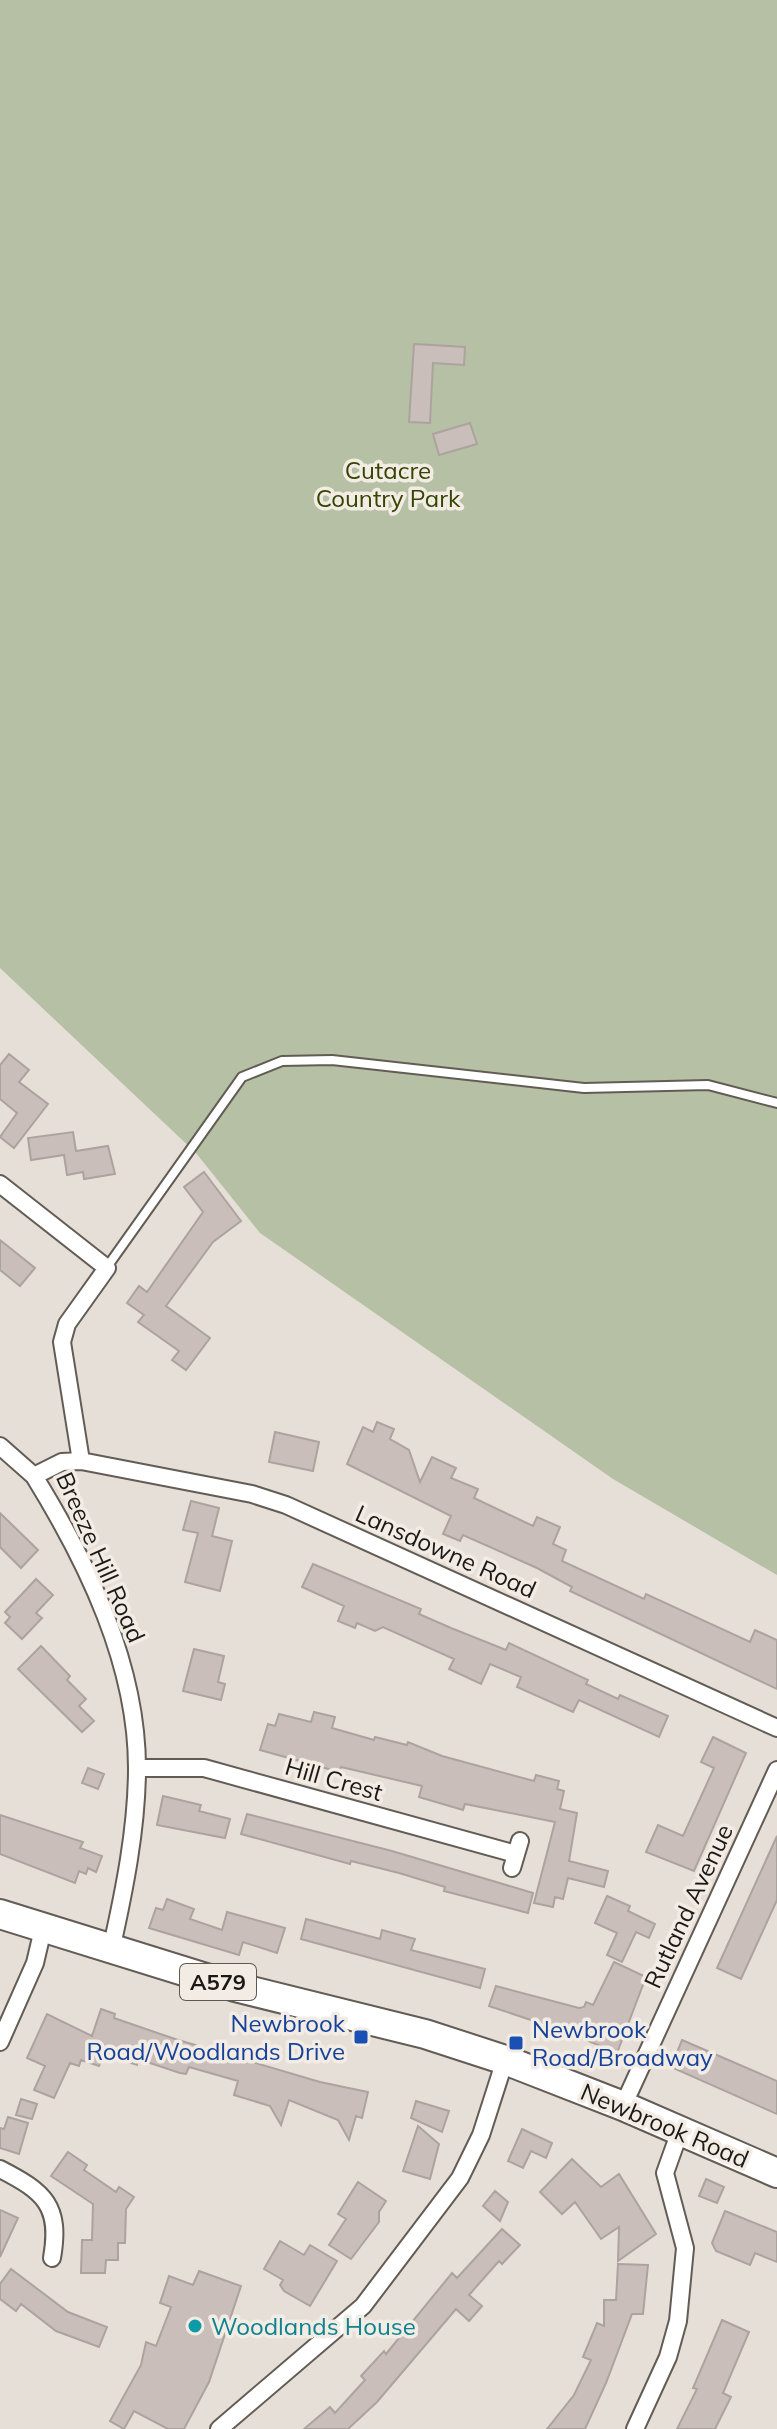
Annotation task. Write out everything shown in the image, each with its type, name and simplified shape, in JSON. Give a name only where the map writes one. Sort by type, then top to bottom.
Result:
[{"type":"highway","name":"Newbrook Road","points":[[0,1914],[235,1987],[425,2034],[505,2060],[623,2106],[777,2173]]},
{"type":"street","points":[[0,1184],[107,1268]]},
{"type":"street","name":"Breeze Hill Road","points":[[107,1268],[67,1324],[62,1342],[81,1461],[62,1462],[34,1476],[82,1560],[120,1658],[132,1713],[137,1768],[129,1850],[111,1950]]},
{"type":"street","points":[[0,1446],[34,1476]]},
{"type":"street","name":"Lansdowne Road","points":[[81,1461],[252,1494],[286,1505],[777,1728]]},
{"type":"street","name":"Hill Crest","points":[[137,1768],[204,1768],[516,1854]]},
{"type":"street","name":"Rutland Avenue","points":[[623,2106],[777,1770]]},
{"type":"street","points":[[0,2042],[35,1963],[43,1929]]},
{"type":"street","points":[[219,2429],[363,2306],[460,2178],[481,2135],[505,2060]]},
{"type":"street","points":[[635,2429],[668,2357],[678,2321],[685,2248],[665,2173],[680,2131]]},
{"type":"street","points":[[0,2169],[38,2192],[49,2206],[56,2227],[52,2258]]},
{"type":"lane","points":[[107,1268],[242,1077],[282,1061],[332,1060],[584,1088],[708,1085],[777,1103]]},
{"type":"green space","name":"Cutacre Country Park","points":[[0,0],[777,0],[777,1575],[613,1479],[260,1233],[196,1153],[0,968]]},
{"type":"building","points":[[414,344],[465,347],[464,365],[433,363],[430,423],[409,422]]},
{"type":"building","points":[[470,423],[477,444],[439,455],[433,434]]},
{"type":"building","points":[[9,1054],[29,1070],[19,1082],[48,1104],[14,1148],[0,1137],[17,1113],[0,1099],[0,1065]]},
{"type":"building","points":[[73,1132],[76,1151],[108,1146],[115,1174],[84,1179],[83,1172],[67,1175],[64,1155],[31,1160],[28,1138]]},
{"type":"building","points":[[204,1172],[241,1221],[213,1242],[166,1306],[210,1338],[186,1370],[172,1360],[179,1351],[138,1322],[144,1315],[127,1303],[139,1286],[147,1292],[203,1212],[184,1187]]},
{"type":"building","points":[[0,1240],[35,1268],[20,1286],[0,1270]]},
{"type":"building","points":[[377,1422],[394,1429],[390,1439],[409,1450],[420,1482],[432,1457],[456,1468],[451,1478],[478,1489],[474,1498],[533,1526],[537,1517],[560,1527],[553,1544],[566,1550],[562,1561],[644,1599],[646,1594],[750,1642],[755,1630],[777,1640],[777,1689],[570,1591],[572,1587],[537,1568],[463,1535],[460,1541],[443,1534],[451,1516],[347,1464],[363,1427],[373,1432]]},
{"type":"building","points":[[275,1432],[319,1442],[313,1471],[269,1462]]},
{"type":"building","points":[[191,1501],[219,1508],[212,1536],[232,1541],[220,1591],[185,1582],[198,1533],[183,1530]]},
{"type":"building","points":[[0,1513],[38,1550],[21,1568],[0,1547]]},
{"type":"building","points":[[313,1564],[421,1609],[419,1614],[451,1628],[506,1650],[509,1643],[588,1680],[586,1684],[618,1699],[620,1695],[668,1716],[659,1737],[579,1700],[573,1712],[517,1687],[521,1677],[490,1664],[481,1684],[449,1669],[454,1659],[383,1627],[375,1631],[357,1623],[355,1628],[338,1621],[344,1606],[302,1587]]},
{"type":"building","points":[[36,1579],[53,1595],[36,1613],[42,1618],[22,1639],[5,1623],[10,1617],[5,1612]]},
{"type":"building","points":[[41,1646],[70,1676],[67,1680],[86,1699],[79,1706],[94,1721],[82,1732],[18,1669]]},
{"type":"building","points":[[194,1649],[224,1656],[218,1682],[225,1684],[221,1700],[183,1691]]},
{"type":"building","points":[[314,1712],[335,1717],[332,1728],[374,1740],[375,1737],[407,1745],[408,1742],[442,1756],[534,1781],[536,1775],[559,1781],[557,1789],[564,1791],[560,1809],[577,1813],[569,1861],[608,1871],[604,1887],[568,1878],[563,1899],[555,1897],[553,1907],[534,1903],[555,1822],[465,1804],[463,1810],[419,1797],[422,1786],[341,1767],[339,1772],[260,1750],[268,1724],[275,1726],[279,1714],[311,1722]]},
{"type":"building","points":[[713,1737],[746,1753],[694,1871],[646,1852],[658,1825],[683,1836],[714,1768],[701,1762]]},
{"type":"building","points":[[88,1768],[104,1774],[98,1789],[82,1783]]},
{"type":"building","points":[[163,1796],[201,1805],[199,1811],[230,1819],[225,1838],[157,1825]]},
{"type":"building","points":[[247,1814],[392,1851],[533,1893],[528,1913],[444,1891],[445,1887],[399,1873],[351,1861],[350,1864],[241,1834]]},
{"type":"building","points":[[0,1815],[83,1842],[80,1848],[102,1856],[96,1872],[88,1868],[86,1874],[79,1871],[75,1883],[0,1854]]},
{"type":"building","points":[[777,1836],[777,1900],[741,1979],[717,1968]]},
{"type":"building","points":[[607,1896],[630,1906],[628,1911],[655,1924],[649,1938],[636,1932],[622,1962],[607,1955],[617,1933],[595,1923]]},
{"type":"building","points":[[167,1899],[194,1909],[190,1919],[222,1930],[227,1912],[285,1928],[277,1953],[243,1942],[239,1955],[149,1928],[156,1908],[163,1910]]},
{"type":"building","points":[[306,1919],[380,1939],[382,1930],[415,1939],[411,1950],[485,1969],[480,1988],[301,1939]]},
{"type":"building","points":[[614,1962],[646,1977],[617,2053],[567,2032],[489,2006],[496,1986],[579,2008],[584,2007],[586,2002],[593,2005]]},
{"type":"building","points":[[101,2009],[115,2014],[114,2018],[175,2039],[320,2082],[368,2092],[362,2118],[356,2116],[349,2140],[338,2120],[289,2100],[281,2125],[270,2106],[234,2095],[238,2081],[189,2067],[186,2074],[180,2073],[138,2059],[137,2065],[113,2057],[112,2060],[102,2057],[99,2066],[81,2060],[79,2066],[70,2063],[54,2098],[34,2090],[45,2066],[27,2058],[47,2014],[92,2036]]},
{"type":"building","points":[[682,2040],[777,2081],[777,2114],[671,2067]]},
{"type":"building","points":[[21,2099],[37,2104],[32,2119],[16,2115]]},
{"type":"building","points":[[416,2101],[449,2111],[442,2132],[411,2118]]},
{"type":"building","points":[[8,2117],[28,2123],[19,2154],[0,2148],[0,2128],[4,2129]]},
{"type":"building","points":[[418,2126],[439,2144],[430,2179],[403,2171]]},
{"type":"building","points":[[522,2129],[552,2143],[546,2158],[531,2151],[523,2168],[508,2161]]},
{"type":"building","points":[[68,2152],[87,2165],[84,2170],[116,2192],[119,2187],[134,2197],[126,2209],[125,2243],[118,2243],[118,2260],[106,2260],[105,2273],[81,2273],[82,2240],[92,2240],[93,2204],[51,2176]]},
{"type":"building","points":[[572,2159],[601,2187],[619,2174],[656,2234],[618,2261],[619,2227],[601,2239],[575,2202],[562,2214],[540,2192]]},
{"type":"building","points":[[706,2179],[724,2187],[717,2203],[699,2196]]},
{"type":"building","points":[[358,2182],[386,2201],[379,2212],[379,2222],[351,2259],[329,2245],[346,2219],[338,2214]]},
{"type":"building","points":[[495,2191],[508,2202],[500,2221],[483,2206]]},
{"type":"building","points":[[0,2210],[18,2218],[0,2257]]},
{"type":"building","points":[[725,2211],[777,2232],[777,2262],[755,2253],[750,2265],[716,2251],[712,2243]]},
{"type":"building","points":[[502,2229],[520,2245],[502,2264],[499,2261],[469,2295],[482,2306],[469,2321],[456,2309],[377,2402],[348,2429],[304,2429],[330,2407],[335,2413],[365,2380],[361,2376],[384,2351],[386,2354],[452,2273],[457,2278]]},
{"type":"building","points":[[280,2241],[304,2255],[310,2245],[337,2261],[310,2306],[284,2291],[280,2285],[283,2280],[264,2269]]},
{"type":"building","points":[[618,2264],[648,2265],[643,2314],[632,2314],[585,2429],[547,2429],[574,2395],[591,2360],[583,2357],[597,2323],[604,2326],[604,2300],[616,2300]]},
{"type":"building","points":[[11,2269],[68,2312],[107,2327],[99,2347],[56,2331],[21,2304],[16,2311],[0,2299],[0,2284]]},
{"type":"building","name":"Woodlands House","points":[[199,2271],[241,2286],[209,2382],[184,2429],[168,2429],[134,2411],[124,2429],[110,2421],[141,2365],[146,2342],[156,2346],[171,2307],[160,2303],[169,2276],[193,2285]]},
{"type":"building","points":[[722,2320],[749,2332],[723,2393],[731,2397],[715,2429],[677,2429],[697,2389],[693,2388]]},
{"type":"place","name":"Newbrook Road/Woodlands Drive","points":[[361,2037]]},
{"type":"place","name":"Newbrook Road/Broadway","points":[[516,2043]]},
{"type":"place","name":"Woodlands House","points":[[195,2326]]}]
